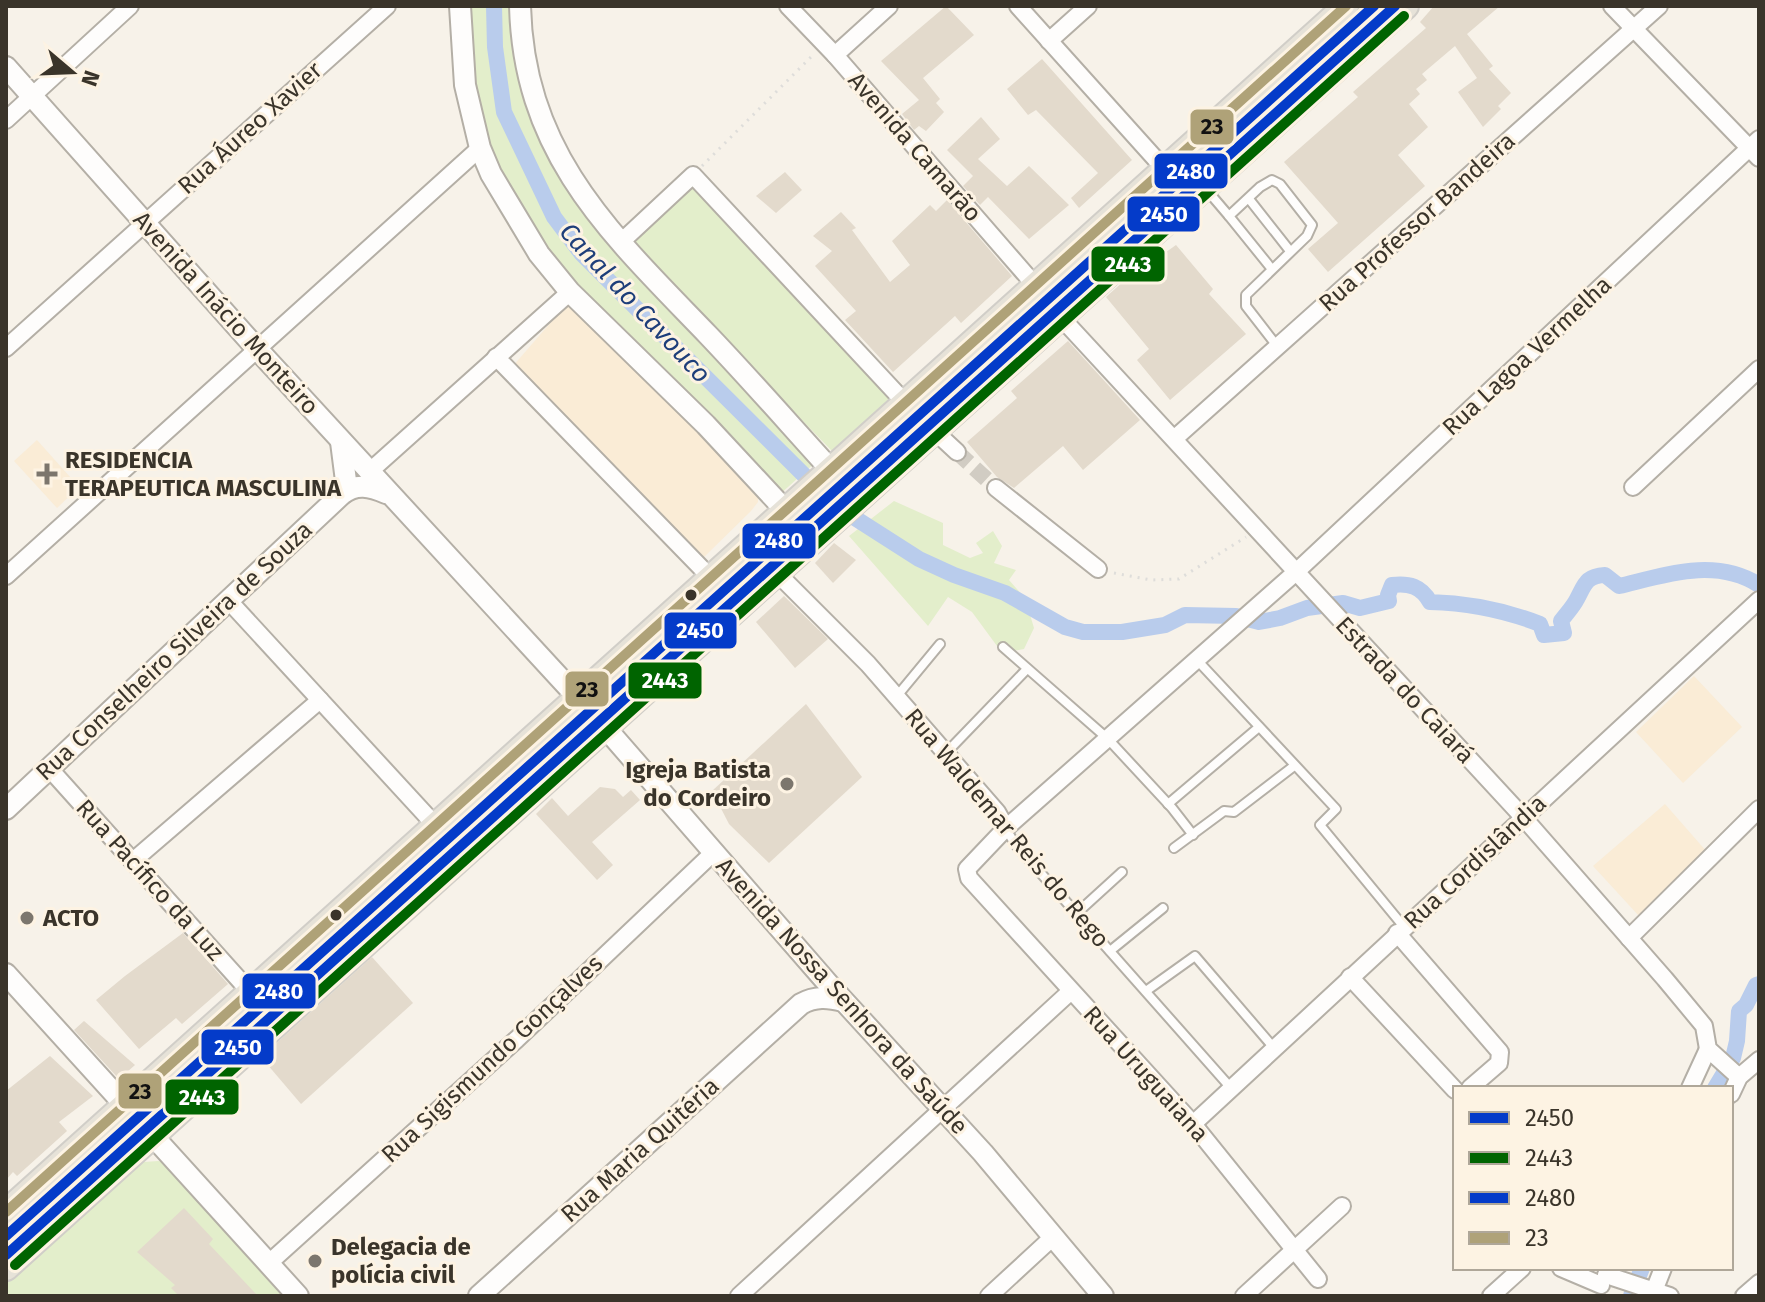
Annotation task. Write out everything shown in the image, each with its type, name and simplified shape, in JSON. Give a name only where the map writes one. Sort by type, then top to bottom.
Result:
[{"type":"main road","points":[[6,1212],[126,1109],[436,826],[580,701],[711,578],[908,406],[1346,6]]},
{"type":"main road","points":[[6,1268],[148,1132],[601,724],[777,573],[811,538],[1406,6]]},
{"type":"street","points":[[6,120],[130,6]]},
{"type":"street","points":[[460,6],[465,85],[480,148],[511,211],[539,254],[570,292],[790,511]]},
{"type":"street","points":[[520,6],[521,38],[538,108],[569,176],[620,243],[711,337],[831,473]]},
{"type":"street","name":"Avenida Camarão","points":[[788,6],[1038,288]]},
{"type":"street","points":[[830,50],[889,6]]},
{"type":"street","points":[[1018,6],[1167,172]]},
{"type":"street","points":[[1049,41],[1088,6]]},
{"type":"street","points":[[1612,6],[1756,149]]},
{"type":"street","name":"Rua Professor Bandeira","points":[[1174,439],[1659,6]]},
{"type":"street","name":"Rua Áureo Xavier","points":[[6,348],[377,9]]},
{"type":"street","name":"Avenida Inácio Monteiro","points":[[6,67],[341,442],[580,701]]},
{"type":"street","points":[[6,576],[480,148]]},
{"type":"street","name":"Rua Lagoa Vermelha","points":[[1108,739],[1296,572],[1756,149]]},
{"type":"street","points":[[620,243],[693,175],[908,406]]},
{"type":"street","points":[[369,472],[570,292]]},
{"type":"street","name":"Estrada do Caiará","points":[[1060,315],[1523,817],[1704,1026],[1711,1051],[1737,1074]]},
{"type":"street","points":[[496,357],[711,578]]},
{"type":"street","points":[[1633,487],[1759,369]]},
{"type":"street","points":[[932,429],[957,452]]},
{"type":"street","points":[[341,442],[346,481],[342,494]]},
{"type":"street","points":[[342,494],[362,485],[390,494]]},
{"type":"street","points":[[996,488],[1098,569]]},
{"type":"street","name":"Rua Conselheiro Silveira de Souza","points":[[6,809],[342,494]]},
{"type":"street","name":"Rua Waldemar Reis do Rego","points":[[777,573],[897,696],[997,812],[1006,828]]},
{"type":"street","name":"Rua Cordislândia","points":[[1193,1124],[1759,600]]},
{"type":"street","points":[[229,601],[436,826]]},
{"type":"street","points":[[134,860],[320,700]]},
{"type":"street","name":"Avenida Nossa Senhora da Saúde","points":[[580,701],[843,1001],[983,1153],[1103,1296]]},
{"type":"street","points":[[1006,828],[1108,739]]},
{"type":"street","name":"Rua Pacífico da Luz","points":[[49,768],[251,993]]},
{"type":"street","points":[[1629,938],[1759,809]]},
{"type":"street","name":"Rua Uruguaiana","points":[[1006,828],[967,869],[967,874],[1193,1124],[1318,1279]]},
{"type":"street","name":"Rua Sigismundo Gonçalves","points":[[269,1263],[517,1039],[713,853]]},
{"type":"street","points":[[1401,930],[1500,1052],[1499,1063],[1472,1086]]},
{"type":"street","points":[[801,1004],[809,983],[809,962]]},
{"type":"street","points":[[6,974],[298,1296]]},
{"type":"street","points":[[1350,977],[1453,1088]]},
{"type":"street","points":[[739,1296],[1071,991]]},
{"type":"street","points":[[801,1004],[810,999],[828,997],[843,1001]]},
{"type":"street","name":"Rua Maria Quitéria","points":[[479,1296],[801,1004]]},
{"type":"street","points":[[1691,1086],[1711,1051]]},
{"type":"street","points":[[1733,1087],[1737,1074],[1759,1060]]},
{"type":"street","points":[[1244,1296],[1342,1206]]},
{"type":"street","points":[[989,1296],[1053,1237]]},
{"type":"street","points":[[1491,1296],[1520,1270]]},
{"type":"street","points":[[1568,1270],[1657,1293],[1663,1270]]},
{"type":"street","points":[[1744,1296],[1759,1283]]},
{"type":"lane","points":[[1167,172],[1354,6]]},
{"type":"lane","points":[[1271,268],[1202,186],[1395,6]]},
{"type":"lane","points":[[1229,216],[1272,180],[1280,184],[1312,225],[1307,236],[1246,295],[1246,306],[1277,347]]},
{"type":"lane","points":[[1249,199],[1290,251]]},
{"type":"lane","points":[[6,1222],[126,1109],[790,511]]},
{"type":"lane","points":[[601,724],[811,538]]},
{"type":"lane","points":[[897,696],[940,644]]},
{"type":"lane","points":[[1003,647],[1108,739],[1193,835]]},
{"type":"lane","points":[[1197,660],[1336,809],[1320,825],[1401,930]]},
{"type":"lane","points":[[946,753],[1027,669]]},
{"type":"lane","points":[[1168,804],[1259,727]]},
{"type":"lane","points":[[1174,848],[1224,811],[1234,812],[1294,766]]},
{"type":"lane","name":"Rua Waldemar Reis do Rego","points":[[1006,828],[1015,844],[1231,1088]]},
{"type":"lane","points":[[1077,913],[1122,872]]},
{"type":"lane","points":[[1110,951],[1163,908]]},
{"type":"lane","points":[[1146,991],[1195,956],[1274,1048]]},
{"type":"lane","points":[[6,1255],[148,1132]]},
{"type":"path","points":[[693,175],[830,50]]},
{"type":"path","points":[[1098,569],[1151,580],[1179,579],[1258,530]]},
{"type":"shaded area","points":[[565,306],[575,309],[758,492],[758,502],[751,511],[702,559],[513,366]]},
{"type":"shaded area","name":"RESIDENCIA TERAPEUTICA MASCULINA","points":[[37,440],[79,487],[57,508],[14,461]]},
{"type":"shaded area","points":[[1694,676],[1742,727],[1683,783],[1636,732]]},
{"type":"shaded area","points":[[1665,804],[1707,852],[1639,916],[1593,866]]},
{"type":"green space","points":[[463,6],[518,6],[551,148],[818,460],[778,496],[562,275],[537,239],[511,197],[482,131]]},
{"type":"green space","points":[[690,187],[702,194],[888,398],[888,403],[834,451],[629,243]]},
{"type":"green space","points":[[894,501],[943,523],[943,545],[970,558],[983,553],[976,543],[993,531],[1002,546],[994,563],[1016,570],[1009,580],[1025,598],[1034,628],[1024,649],[1007,652],[997,646],[972,612],[948,597],[928,626],[849,536]]},
{"type":"green space","points":[[158,1161],[170,1163],[290,1296],[6,1296],[6,1281],[134,1166]]},
{"type":"building","points":[[946,6],[974,35],[923,78],[940,99],[936,103],[944,112],[926,131],[919,126],[914,130],[902,114],[919,100],[881,61]]},
{"type":"building","points":[[1361,6],[1384,6],[1352,34],[1345,27],[1357,17]]},
{"type":"building","points":[[1434,6],[1500,6],[1467,34],[1493,66],[1489,69],[1511,93],[1498,106],[1501,109],[1483,127],[1458,92],[1477,78],[1455,46],[1422,74],[1427,80],[1416,89],[1420,94],[1409,104],[1428,127],[1398,155],[1425,186],[1328,272],[1308,249],[1338,223],[1284,162],[1358,97],[1353,92],[1426,28],[1420,22]]},
{"type":"building","points":[[1042,59],[1132,160],[1079,208],[1071,198],[1098,173],[1036,110],[1028,115],[1007,89]]},
{"type":"building","points":[[981,117],[1000,139],[978,159],[1007,186],[1029,166],[1069,205],[1029,239],[988,197],[980,205],[963,186],[973,176],[947,150]]},
{"type":"building","points":[[785,172],[802,190],[776,213],[756,196]]},
{"type":"building","points":[[947,200],[1012,276],[961,323],[955,316],[893,372],[845,320],[856,311],[815,266],[832,251],[813,236],[841,212],[856,228],[852,230],[890,282],[910,265],[892,241],[930,205],[936,211]]},
{"type":"building","points":[[1176,245],[1213,289],[1209,294],[1246,334],[1170,400],[1137,360],[1149,349],[1106,297],[1145,262],[1148,265]]},
{"type":"building","points":[[1068,341],[1140,420],[1083,470],[1063,446],[1014,488],[997,477],[967,442],[1017,398],[1011,391]]},
{"type":"building","points":[[834,543],[856,560],[833,583],[815,563]]},
{"type":"building","points":[[784,596],[828,639],[795,668],[756,622]]},
{"type":"building","name":"Igreja Batista do Cordeiro","points":[[806,704],[862,777],[769,863],[729,824],[712,791]]},
{"type":"building","points":[[600,787],[615,789],[623,797],[631,790],[640,800],[592,842],[613,865],[597,880],[536,814],[552,798],[568,816]]},
{"type":"building","points":[[390,887],[397,895],[312,971],[305,963]]},
{"type":"building","points":[[183,933],[228,984],[182,1024],[176,1018],[139,1049],[96,1000]]},
{"type":"building","points":[[372,957],[413,1003],[301,1104],[261,1057]]},
{"type":"building","points":[[84,1021],[135,1065],[119,1079],[74,1030]]},
{"type":"building","points":[[50,1056],[93,1096],[59,1122],[67,1131],[17,1176],[13,1172],[6,1180],[6,1091]]},
{"type":"building","points":[[184,1208],[213,1239],[209,1244],[258,1296],[179,1296],[171,1288],[175,1285],[137,1252]]},
{"type":"waterway","name":"Canal do Cavouco","points":[[494,6],[495,47],[504,112],[554,217],[581,253],[833,504],[919,559],[1005,593],[1065,627],[1083,632],[1122,632],[1165,625],[1185,615],[1236,616],[1259,622],[1307,608],[1343,603],[1360,608],[1389,601],[1392,585],[1404,585],[1419,589],[1430,602],[1486,608],[1527,619],[1540,624],[1544,635],[1564,633],[1561,621],[1587,582],[1594,577],[1605,575],[1619,586],[1672,573],[1707,570],[1725,572],[1759,585]]},
{"type":"waterway","points":[[1716,1086],[1733,1058],[1739,1011],[1759,984]]},
{"type":"waterway","points":[[1631,1296],[1641,1270]]},
{"type":"tunnel","points":[[957,452],[996,488]]},
{"type":"transit line","name":"23","points":[[6,1212],[1346,6]]},
{"type":"transit line","name":"2480","points":[[6,1236],[1374,6]]},
{"type":"transit line","name":"2450","points":[[6,1255],[1395,6]]},
{"type":"transit line","name":"2443","points":[[15,1265],[1404,16]]},
{"type":"place","name":"RESIDENCIA TERAPEUTICA MASCULINA","points":[[47,474]]},
{"type":"place","name":"Igreja Batista do Cordeiro","points":[[787,784]]},
{"type":"place","name":"ACTO","points":[[27,918]]},
{"type":"place","name":"Delegacia de polícia civil","points":[[315,1261]]}]
